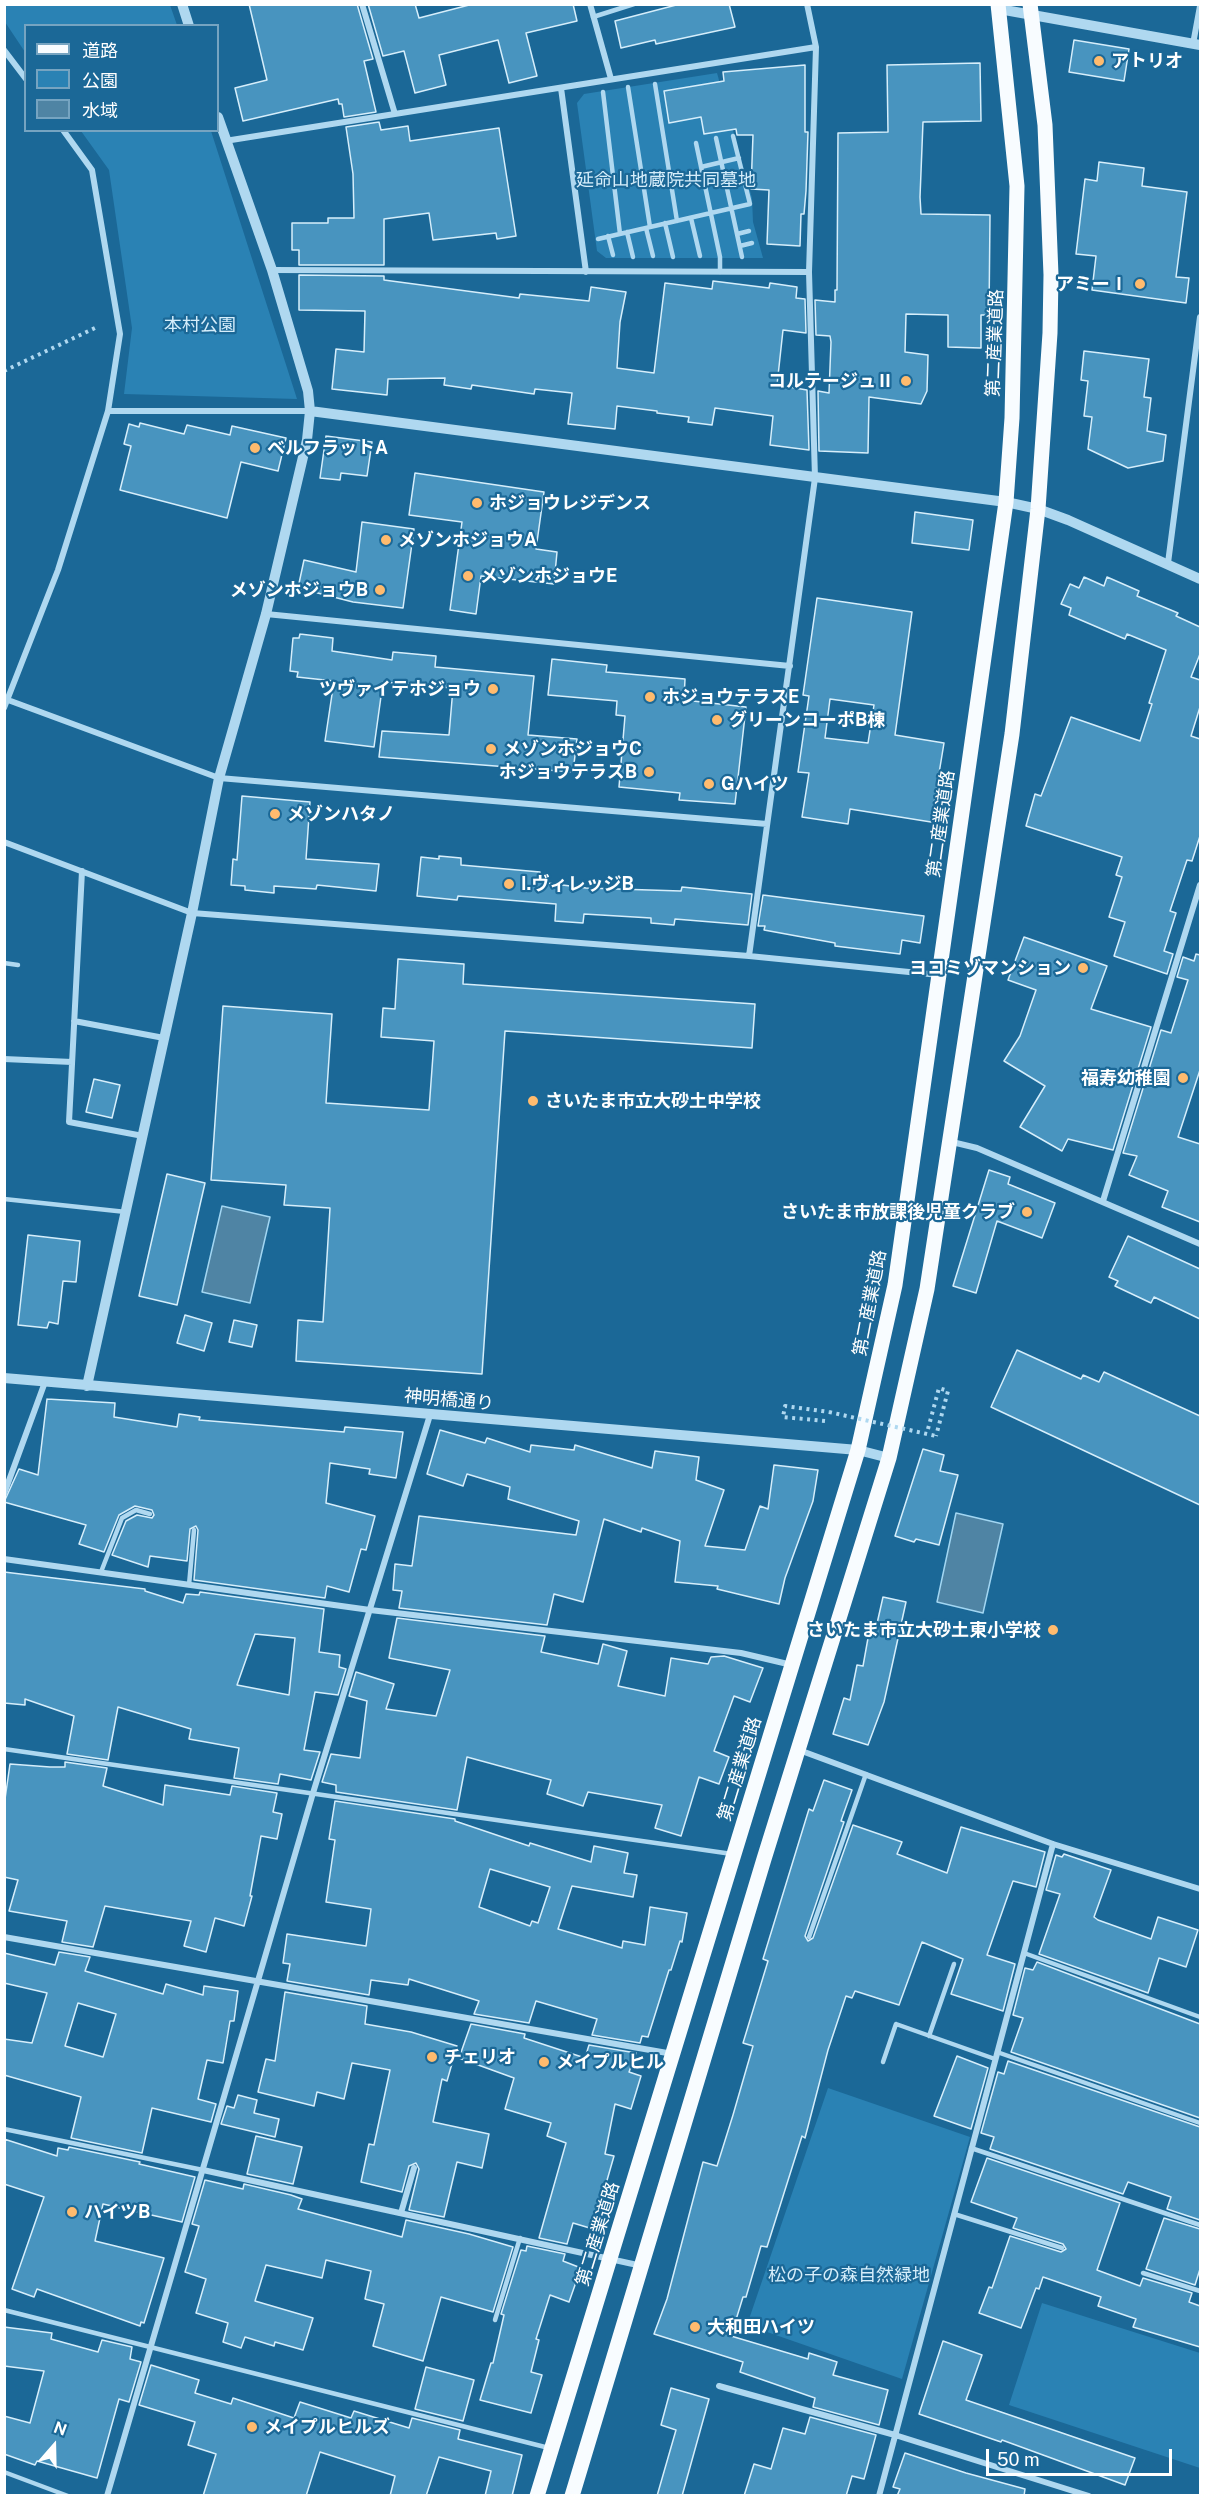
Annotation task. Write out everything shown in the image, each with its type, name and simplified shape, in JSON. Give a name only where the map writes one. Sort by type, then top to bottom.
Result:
[{"type":"main road","name":"第二産業道路","points":[[537,2496],[858,1450],[895,1285],[1006,502],[1012,418],[1017,186],[998,7]]},
{"type":"main road","points":[[572,2496],[890,1458],[925,1299],[1012,734],[1038,509],[1050,333],[1051,275],[1045,125],[1030,10]]},
{"type":"street","points":[[182,4],[188,24]]},
{"type":"street","points":[[362,4],[395,114]]},
{"type":"street","points":[[590,4],[611,79]]},
{"type":"street","points":[[749,956],[815,478],[809,272],[816,47],[807,4]]},
{"type":"street","points":[[998,7],[1030,10],[1197,45],[1200,6]]},
{"type":"street","points":[[225,141],[816,47]]},
{"type":"street","points":[[4,50],[24,76]]},
{"type":"street","points":[[561,88],[586,272]]},
{"type":"street","points":[[87,1386],[192,913],[219,778],[266,614],[307,440],[310,411],[308,391],[272,270],[219,120]]},
{"type":"street","points":[[4,708],[58,570],[108,411],[120,334],[92,170],[64,132]]},
{"type":"street","points":[[272,270],[809,272]]},
{"type":"street","points":[[1167,563],[1200,317]]},
{"type":"street","points":[[108,411],[310,411],[1006,502],[1038,509],[1200,579]]},
{"type":"street","points":[[266,614],[789,666]]},
{"type":"street","points":[[8,700],[219,778],[766,824]]},
{"type":"street","points":[[4,842],[192,913],[749,956],[940,975]]},
{"type":"street","points":[[82,872],[69,1122],[143,1136]]},
{"type":"street","points":[[1103,1201],[1200,885]]},
{"type":"street","points":[[74,1021],[164,1038]]},
{"type":"street","points":[[4,1059],[72,1062]]},
{"type":"street","points":[[950,1142],[976,1148],[1200,1244]]},
{"type":"street","name":"神明橋通り","points":[[4,1378],[858,1450],[890,1458]]},
{"type":"street","points":[[4,1494],[45,1382]]},
{"type":"street","points":[[107,2496],[313,1793],[430,1415]]},
{"type":"street","points":[[4,1559],[370,1610],[741,1653],[792,1665]]},
{"type":"street","points":[[799,1750],[1053,1844],[1200,1889]]},
{"type":"street","points":[[879,2496],[1053,1844]]},
{"type":"street","points":[[4,1937],[674,2054]]},
{"type":"street","points":[[401,2213],[414,2168]]},
{"type":"street","points":[[203,2170],[390,2213],[401,2213],[643,2266]]},
{"type":"street","points":[[719,2386],[895,2435],[1089,2496]]},
{"type":"lane","points":[[593,17],[634,4]]},
{"type":"lane","points":[[655,84],[677,221]]},
{"type":"lane","points":[[628,87],[653,256]]},
{"type":"lane","points":[[603,92],[620,234]]},
{"type":"lane","points":[[598,239],[750,204],[733,136]]},
{"type":"lane","points":[[716,138],[742,257]]},
{"type":"lane","points":[[696,143],[720,258],[720,272]]},
{"type":"lane","points":[[701,166],[739,158]]},
{"type":"lane","points":[[691,218],[700,256]]},
{"type":"lane","points":[[665,224],[673,257]]},
{"type":"lane","points":[[737,234],[749,231]]},
{"type":"lane","points":[[627,232],[633,257]]},
{"type":"lane","points":[[608,236],[613,255]]},
{"type":"lane","points":[[740,246],[752,243]]},
{"type":"lane","points":[[4,963],[18,965]]},
{"type":"lane","points":[[4,1199],[126,1212]]},
{"type":"lane","points":[[100,1572],[122,1518],[136,1510],[150,1514]]},
{"type":"lane","points":[[189,1585],[195,1530]]},
{"type":"lane","points":[[4,1749],[734,1854]]},
{"type":"lane","points":[[809,1937],[866,1774]]},
{"type":"lane","points":[[1023,1953],[1200,2017]]},
{"type":"lane","points":[[929,2036],[954,1964]]},
{"type":"lane","points":[[883,2062],[896,2024],[1200,2123]]},
{"type":"lane","points":[[4,2129],[203,2170]]},
{"type":"lane","points":[[971,2148],[1200,2224]]},
{"type":"lane","points":[[954,2214],[1062,2248]]},
{"type":"lane","points":[[495,2320],[520,2238]]},
{"type":"lane","points":[[1143,2274],[1200,2291]]},
{"type":"lane","points":[[4,2310],[551,2449]]},
{"type":"lane","points":[[4,2472],[68,2496]]},
{"type":"path","points":[[4,371],[95,328]]},
{"type":"path","points":[[825,1421],[783,1417],[785,1406],[829,1412],[936,1436],[948,1391],[939,1388],[928,1429]]},
{"type":"green space","points":[[4,5],[170,5],[177,24],[24,24],[24,50],[5,22]]},
{"type":"green space","name":"延命山地蔵院共同墓地","points":[[717,73],[752,198],[753,222],[763,258],[606,258],[597,251],[577,103],[584,94]]},
{"type":"green space","name":"本村公園","points":[[82,132],[211,132],[297,399],[124,394],[132,328],[109,170]]},
{"type":"green space","name":"松の子の森自然緑地","points":[[828,2088],[970,2137],[902,2379],[747,2325]]},
{"type":"green space","points":[[1042,2303],[1200,2353],[1200,2468],[1009,2405]]},
{"type":"water","points":[[222,1206],[270,1217],[250,1303],[202,1292]]},
{"type":"water","points":[[956,1513],[1003,1524],[983,1613],[937,1602]]},
{"type":"building","points":[[249,4],[357,4],[373,59],[364,61],[376,112],[344,117],[342,104],[339,104],[338,99],[243,121],[235,88],[267,80]]},
{"type":"building","points":[[368,4],[415,4],[419,18],[473,4],[573,4],[577,21],[526,33],[537,76],[509,83],[498,40],[439,55],[446,85],[415,93],[404,51],[383,56]]},
{"type":"building","points":[[680,4],[729,4],[735,27],[656,44],[655,40],[621,48],[615,21]]},
{"type":"building","name":"アトリオ","points":[[1074,40],[1129,49],[1124,81],[1069,72]]},
{"type":"building","points":[[980,63],[981,121],[923,122],[920,197],[921,214],[990,215],[989,315],[981,315],[981,348],[948,347],[948,315],[906,314],[905,352],[928,355],[927,391],[921,404],[869,397],[868,453],[819,451],[818,391],[829,393],[831,342],[830,336],[816,335],[815,300],[835,302],[835,290],[837,290],[838,133],[888,132],[887,65]]},
{"type":"building","points":[[805,65],[805,132],[808,132],[806,191],[804,214],[801,214],[800,246],[767,244],[769,190],[751,189],[753,135],[737,135],[736,129],[704,134],[701,117],[669,123],[664,91],[724,81],[723,72]]},
{"type":"building","points":[[379,122],[381,130],[408,126],[410,141],[499,128],[516,236],[497,239],[496,233],[433,240],[429,213],[384,219],[384,265],[299,265],[299,250],[292,250],[292,223],[328,223],[328,218],[354,218],[353,174],[346,127]]},
{"type":"building","points":[[1099,162],[1144,168],[1142,186],[1187,192],[1176,277],[1189,278],[1186,303],[1092,290],[1096,256],[1076,254],[1085,179],[1097,181]]},
{"type":"building","points":[[299,275],[384,276],[384,280],[519,298],[520,294],[589,301],[591,287],[626,292],[620,322],[617,368],[654,373],[665,283],[712,289],[713,281],[769,288],[770,283],[797,287],[796,298],[805,299],[806,333],[783,330],[777,385],[807,390],[809,450],[770,445],[773,416],[715,408],[712,425],[688,422],[689,417],[617,406],[615,429],[568,424],[572,393],[535,389],[534,394],[472,385],[471,389],[444,385],[445,378],[388,379],[387,395],[332,389],[336,349],[364,352],[365,311],[299,310]]},
{"type":"building","points":[[1084,351],[1149,359],[1144,397],[1151,398],[1147,431],[1166,435],[1163,461],[1128,468],[1088,449],[1092,417],[1084,416],[1088,381],[1081,380]]},
{"type":"building","points":[[140,423],[184,434],[187,425],[230,435],[232,426],[286,438],[278,471],[241,462],[227,518],[120,490],[131,446],[124,444],[129,424],[139,427]]},
{"type":"building","points":[[326,436],[372,442],[367,476],[341,473],[340,480],[320,478]]},
{"type":"building","points":[[415,473],[544,492],[536,549],[557,552],[554,584],[481,576],[476,614],[450,610],[462,522],[409,515]]},
{"type":"building","points":[[915,512],[973,520],[969,550],[912,543]]},
{"type":"building","points":[[362,522],[414,529],[403,608],[353,602],[298,588],[304,560],[356,572]]},
{"type":"building","points":[[1084,577],[1104,586],[1107,577],[1139,591],[1137,596],[1178,613],[1176,616],[1200,627],[1200,654],[1191,677],[1200,680],[1200,707],[1191,736],[1200,739],[1200,836],[1192,861],[1187,860],[1170,911],[1176,913],[1164,951],[1173,954],[1167,974],[1114,956],[1125,922],[1109,917],[1122,877],[1116,875],[1122,857],[1026,826],[1035,794],[1041,796],[1071,717],[1140,741],[1166,650],[1127,634],[1125,639],[1069,615],[1071,608],[1061,604],[1070,584],[1079,588]]},
{"type":"building","points":[[817,598],[912,612],[895,735],[944,743],[931,822],[850,809],[848,824],[802,817],[809,773],[798,772],[809,696],[803,695]],"holes":[[[830,699],[874,705],[868,743],[825,738]]]},
{"type":"building","points":[[300,634],[333,638],[332,651],[392,660],[393,652],[436,656],[435,667],[534,676],[528,735],[577,739],[573,772],[379,757],[382,731],[449,735],[453,688],[383,682],[374,747],[325,741],[334,681],[297,677],[298,672],[290,671],[293,638],[299,638]]},
{"type":"building","points":[[552,659],[607,665],[606,672],[685,679],[684,700],[746,707],[735,804],[679,800],[680,793],[619,787],[625,716],[616,715],[617,701],[548,695]]},
{"type":"building","points":[[242,796],[310,802],[306,859],[379,864],[376,891],[317,885],[316,889],[274,886],[274,893],[245,890],[245,886],[231,885],[233,859],[237,860]]},
{"type":"building","points":[[439,856],[461,858],[461,865],[540,872],[539,882],[586,888],[681,891],[682,887],[752,894],[748,925],[675,919],[674,925],[651,923],[651,918],[584,914],[583,923],[555,921],[556,904],[458,896],[457,900],[417,896],[421,857],[439,859]]},
{"type":"building","points":[[763,895],[924,916],[920,943],[902,940],[900,954],[835,946],[835,943],[764,930],[765,926],[758,926]]},
{"type":"building","points":[[1024,937],[1107,966],[1091,1009],[1151,1027],[1113,1150],[1068,1139],[1062,1151],[1020,1127],[1045,1086],[1004,1061],[1020,1036],[1036,990],[1008,980]]},
{"type":"building","points":[[1196,954],[1200,955],[1200,1070],[1178,1137],[1200,1144],[1200,1222],[1162,1207],[1168,1191],[1129,1175],[1137,1156],[1123,1153],[1161,1030],[1171,1033],[1188,980],[1177,977],[1183,957],[1194,961]]},
{"type":"building","points":[[398,959],[464,964],[463,984],[755,1004],[752,1048],[505,1031],[482,1374],[296,1361],[298,1320],[323,1322],[330,1208],[284,1205],[286,1185],[211,1180],[223,1006],[332,1014],[326,1103],[429,1110],[434,1041],[381,1037],[383,1008],[395,1009]]},
{"type":"building","points":[[94,1079],[120,1085],[112,1118],[86,1112]]},
{"type":"building","points":[[989,1170],[1010,1177],[1008,1184],[1055,1203],[1042,1238],[997,1221],[976,1293],[953,1286]]},
{"type":"building","points":[[167,1174],[205,1183],[177,1305],[139,1296]]},
{"type":"building","points":[[28,1235],[80,1241],[76,1282],[63,1281],[58,1324],[49,1322],[47,1328],[18,1325]]},
{"type":"building","points":[[1128,1236],[1200,1269],[1200,1319],[1154,1297],[1151,1303],[1115,1286],[1118,1281],[1109,1277]]},
{"type":"building","points":[[185,1315],[212,1323],[204,1351],[177,1343]]},
{"type":"building","points":[[234,1320],[257,1325],[252,1347],[229,1342]]},
{"type":"building","points":[[1017,1350],[1081,1379],[1083,1375],[1099,1382],[1104,1372],[1200,1416],[1200,1505],[991,1407]]},
{"type":"building","points":[[47,1399],[115,1403],[114,1417],[177,1427],[179,1414],[200,1417],[199,1420],[344,1432],[345,1427],[403,1432],[396,1478],[369,1474],[370,1469],[330,1463],[326,1503],[375,1516],[366,1550],[361,1549],[349,1592],[327,1586],[325,1598],[194,1580],[198,1530],[196,1526],[190,1529],[187,1561],[150,1556],[148,1567],[112,1555],[126,1521],[137,1515],[152,1518],[154,1515],[152,1510],[135,1506],[119,1515],[104,1552],[79,1544],[86,1525],[4,1502],[19,1469],[38,1475]]},
{"type":"building","points":[[440,1430],[485,1443],[487,1438],[530,1452],[531,1445],[574,1450],[575,1445],[652,1468],[655,1451],[699,1457],[696,1480],[724,1490],[705,1546],[745,1550],[760,1506],[768,1509],[774,1465],[818,1470],[813,1501],[785,1578],[779,1604],[717,1589],[718,1586],[675,1582],[680,1541],[642,1528],[641,1532],[604,1519],[583,1602],[554,1594],[547,1625],[399,1608],[402,1591],[393,1590],[395,1564],[412,1566],[419,1516],[576,1535],[579,1521],[508,1499],[510,1487],[467,1474],[463,1486],[427,1474]]},
{"type":"building","points":[[923,1449],[944,1455],[940,1471],[958,1475],[939,1545],[916,1539],[914,1542],[895,1536]]},
{"type":"building","points":[[4,1572],[145,1589],[145,1591],[183,1603],[186,1594],[199,1595],[200,1592],[324,1609],[319,1652],[340,1655],[339,1667],[346,1669],[338,1695],[315,1692],[304,1750],[320,1752],[311,1780],[280,1774],[278,1784],[234,1778],[239,1748],[189,1739],[191,1729],[118,1707],[108,1760],[67,1754],[74,1716],[25,1699],[25,1705],[4,1703]],"holes":[[[255,1634],[295,1638],[289,1695],[237,1685]]]},
{"type":"building","points":[[883,1597],[906,1602],[884,1702],[868,1745],[833,1734],[844,1698],[850,1700],[857,1665],[863,1666],[870,1627],[876,1628]]},
{"type":"building","points":[[397,1618],[545,1636],[541,1652],[598,1664],[603,1644],[627,1651],[618,1686],[665,1696],[671,1658],[708,1664],[711,1657],[724,1656],[763,1668],[750,1702],[734,1696],[714,1751],[729,1757],[719,1784],[699,1777],[681,1836],[655,1828],[662,1805],[588,1792],[583,1806],[547,1794],[551,1780],[467,1757],[457,1810],[336,1792],[336,1785],[322,1782],[331,1754],[360,1758],[367,1701],[349,1696],[356,1672],[394,1684],[386,1709],[436,1716],[450,1670],[389,1658]]},
{"type":"building","points":[[65,1762],[107,1768],[103,1786],[163,1805],[165,1785],[230,1795],[232,1786],[277,1793],[273,1812],[282,1814],[277,1839],[261,1836],[250,1896],[252,1896],[244,1926],[215,1918],[206,1952],[184,1946],[191,1921],[105,1906],[93,1947],[62,1942],[67,1921],[9,1911],[18,1880],[4,1877],[4,1806],[10,1764],[65,1767]]},
{"type":"building","points":[[824,1780],[852,1790],[841,1821],[844,1822],[805,1936],[808,1941],[813,1938],[853,1825],[902,1842],[897,1854],[947,1873],[961,1827],[1045,1852],[1036,1887],[1013,1881],[987,1955],[1015,1964],[1003,2011],[951,1994],[963,1959],[922,1942],[899,2005],[855,1991],[852,1998],[846,1996],[828,2050],[805,2138],[802,2136],[767,2247],[761,2246],[746,2297],[743,2297],[731,2336],[808,2359],[809,2353],[837,2362],[833,2375],[888,2390],[879,2425],[813,2407],[815,2398],[740,2372],[743,2362],[654,2334],[667,2299],[703,2162],[717,2166],[733,2115],[753,2046],[743,2043],[768,1961],[763,1959],[809,1809],[813,1811]]},
{"type":"building","points":[[335,1801],[455,1819],[455,1821],[529,1846],[530,1843],[591,1862],[594,1846],[628,1853],[624,1873],[637,1875],[633,1897],[572,1886],[558,1929],[622,1948],[623,1941],[645,1945],[650,1907],[687,1913],[682,1942],[680,1941],[671,1970],[669,1970],[648,2037],[642,2036],[640,2043],[592,2035],[597,2019],[536,2001],[529,2023],[474,2014],[479,2001],[409,1979],[408,1985],[371,1980],[369,1995],[287,1981],[290,1964],[283,1963],[287,1934],[366,1946],[371,1909],[326,1902],[335,1840],[329,1839]],"holes":[[[490,1869],[550,1887],[538,1923],[532,1921],[530,1926],[479,1907]]]},
{"type":"building","points":[[1064,1854],[1111,1870],[1094,1917],[1098,1920],[1151,1939],[1158,1917],[1198,1930],[1186,1967],[1159,1958],[1148,1993],[1039,1954],[1060,1894],[1046,1890],[1056,1855],[1062,1857]]},
{"type":"building","points":[[59,1952],[90,1957],[85,1971],[163,1994],[166,1984],[203,1995],[204,1986],[238,1991],[234,2021],[230,2021],[223,2063],[207,2060],[198,2099],[216,2104],[211,2122],[152,2108],[142,2153],[71,2138],[81,2097],[4,2075],[4,2039],[32,2043],[47,1993],[4,1983],[4,1953],[55,1965]],"holes":[[[78,2003],[116,2014],[103,2057],[65,2046]]]},
{"type":"building","points":[[1037,1962],[1200,2024],[1200,2118],[1011,2052],[1023,2018],[1013,2015],[1025,1968],[1033,1970]]},
{"type":"building","points":[[285,1992],[367,2006],[365,2024],[411,2032],[457,2046],[447,2081],[442,2079],[433,2122],[489,2134],[482,2168],[457,2162],[444,2217],[409,2210],[419,2169],[416,2163],[409,2166],[402,2192],[361,2182],[369,2144],[374,2145],[390,2070],[352,2063],[344,2099],[317,2092],[314,2106],[258,2092],[266,2059],[275,2061]]},
{"type":"building","points":[[471,2024],[525,2034],[524,2038],[585,2058],[589,2045],[636,2053],[629,2072],[641,2076],[631,2109],[615,2104],[605,2154],[614,2156],[593,2229],[573,2223],[567,2244],[539,2238],[566,2143],[547,2136],[551,2123],[505,2109],[514,2078],[459,2058]]},
{"type":"building","points":[[957,2056],[988,2068],[971,2129],[934,2116]]},
{"type":"building","points":[[1008,2061],[1200,2127],[1200,2220],[1167,2209],[1171,2197],[1128,2182],[1123,2194],[990,2149],[994,2137],[981,2133],[998,2072],[1004,2074]]},
{"type":"building","points":[[238,2095],[257,2100],[254,2113],[279,2119],[275,2137],[221,2124],[227,2106],[234,2108]]},
{"type":"building","points":[[256,2136],[302,2147],[293,2184],[247,2174]]},
{"type":"building","points":[[4,2139],[57,2156],[58,2148],[68,2150],[69,2147],[140,2162],[139,2164],[195,2177],[182,2222],[103,2204],[95,2241],[164,2258],[144,2323],[141,2322],[140,2326],[37,2289],[34,2297],[12,2289],[44,2197],[4,2184]]},
{"type":"building","points":[[987,2158],[1120,2203],[1097,2270],[1140,2286],[1143,2278],[1192,2293],[1189,2302],[1200,2306],[1200,2347],[1133,2327],[1136,2319],[1098,2306],[1101,2297],[1043,2277],[1039,2289],[1036,2288],[1021,2328],[979,2313],[989,2287],[992,2288],[1010,2236],[1061,2252],[1066,2249],[1063,2244],[1013,2228],[1017,2218],[971,2202]]},
{"type":"building","points":[[205,2180],[243,2189],[244,2184],[291,2195],[302,2199],[298,2209],[402,2237],[406,2220],[469,2234],[513,2247],[493,2312],[441,2297],[423,2361],[373,2346],[384,2304],[365,2299],[371,2271],[326,2260],[322,2278],[266,2265],[255,2301],[313,2318],[303,2350],[275,2342],[274,2346],[245,2337],[241,2348],[223,2342],[228,2323],[196,2313],[206,2279],[185,2272],[199,2226],[192,2224]]},
{"type":"building","points":[[1164,2218],[1200,2229],[1200,2269],[1195,2285],[1146,2269]]},
{"type":"building","points":[[527,2246],[565,2254],[563,2261],[581,2268],[569,2302],[550,2295],[536,2339],[539,2340],[531,2372],[542,2375],[531,2413],[480,2400],[491,2363],[493,2363],[504,2315],[501,2314],[521,2250],[526,2251]]},
{"type":"building","points":[[4,2327],[52,2333],[51,2339],[98,2352],[102,2340],[132,2347],[130,2359],[141,2362],[129,2402],[119,2399],[97,2478],[37,2461],[35,2465],[4,2454],[4,2416],[30,2423],[44,2371],[4,2366]]},
{"type":"building","points":[[943,2341],[982,2355],[966,2400],[1135,2458],[1125,2485],[1002,2440],[1001,2442],[919,2414]]},
{"type":"building","points":[[151,2365],[199,2380],[195,2393],[231,2404],[233,2398],[294,2418],[300,2402],[351,2418],[354,2411],[409,2428],[412,2418],[460,2430],[458,2439],[522,2455],[512,2496],[485,2496],[491,2471],[439,2457],[426,2496],[390,2496],[395,2476],[320,2452],[306,2496],[203,2496],[216,2454],[188,2445],[195,2422],[139,2405]]},
{"type":"building","points":[[426,2367],[474,2380],[463,2421],[415,2409]]},
{"type":"building","points":[[671,2388],[709,2399],[682,2496],[657,2496],[676,2430],[661,2425]]},
{"type":"building","points":[[810,2417],[876,2435],[864,2479],[852,2476],[846,2496],[744,2496],[754,2464],[771,2469],[783,2428],[805,2434]]},
{"type":"building","points":[[905,2453],[1025,2489],[1024,2496],[897,2496],[900,2489],[893,2487]]},
{"type":"place","name":"アトリオ","points":[[1099,61]]},
{"type":"place","name":"アミーⅠ","points":[[1140,284]]},
{"type":"place","name":"コルテージュⅡ","points":[[906,381]]},
{"type":"place","name":"ベルフラットA","points":[[255,448]]},
{"type":"place","name":"ホジョウレジデンス","points":[[477,503]]},
{"type":"place","name":"メゾンホジョウA","points":[[386,540]]},
{"type":"place","name":"メゾンホジョウE","points":[[468,576]]},
{"type":"place","name":"メゾンホジョウB","points":[[380,590]]},
{"type":"place","name":"ツヴァイテホジョウ","points":[[493,689]]},
{"type":"place","name":"ホジョウテラスE","points":[[650,697]]},
{"type":"place","name":"グリーンコーポB棟","points":[[717,720]]},
{"type":"place","name":"メゾンホジョウC","points":[[491,749]]},
{"type":"place","name":"ホジョウテラスB","points":[[649,772]]},
{"type":"place","name":"Gハイツ","points":[[709,784]]},
{"type":"place","name":"メゾンハタノ","points":[[275,814]]},
{"type":"place","name":"I.ヴィレッジB","points":[[509,884]]},
{"type":"place","name":"ヨコミゾマンション","points":[[1083,968]]},
{"type":"place","name":"福寿幼稚園","points":[[1183,1078]]},
{"type":"place","name":"さいたま市立大砂土中学校","points":[[533,1101]]},
{"type":"place","name":"さいたま市放課後児童クラブ","points":[[1027,1212]]},
{"type":"place","name":"さいたま市立大砂土東小学校","points":[[1053,1630]]},
{"type":"place","name":"チェリオ","points":[[432,2057]]},
{"type":"place","name":"メイプルヒル","points":[[544,2062]]},
{"type":"place","name":"ハイツB","points":[[72,2212]]},
{"type":"place","name":"大和田ハイツ","points":[[695,2327]]},
{"type":"place","name":"メイプルヒルズ","points":[[252,2427]]}]
